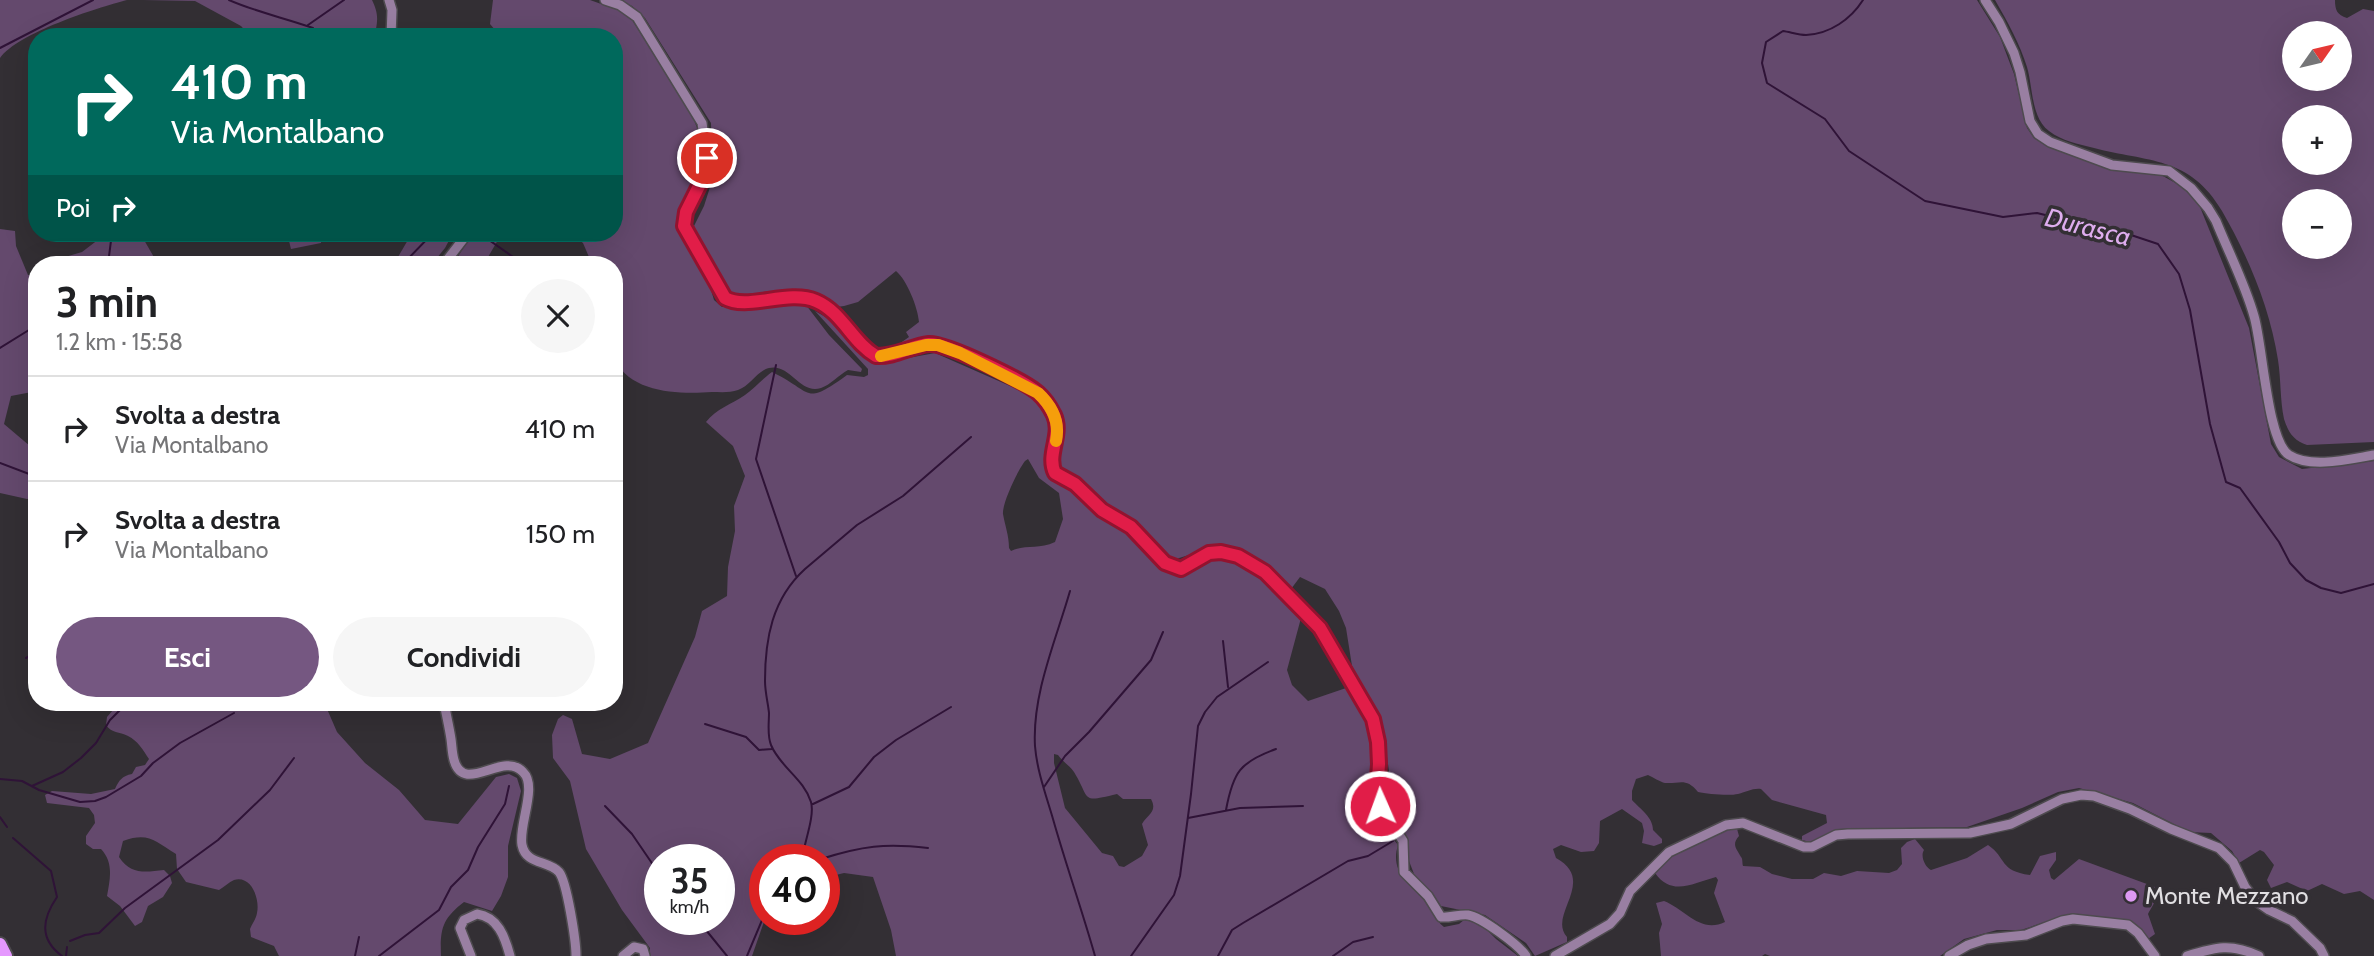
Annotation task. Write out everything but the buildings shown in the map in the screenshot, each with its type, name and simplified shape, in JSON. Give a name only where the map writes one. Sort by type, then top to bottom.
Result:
[{"type":"highway","points":[[0,944],[6,956]]},
{"type":"street","points":[[389,0],[392,10],[391,28]]},
{"type":"street","points":[[605,0],[620,5],[637,17],[702,123],[707,158],[705,174],[686,212],[684,226],[723,296],[736,302],[790,297],[816,301],[829,309],[876,356],[938,345],[1030,387],[1046,400],[1057,422],[1058,432],[1051,460],[1055,473],[1075,484],[1102,510],[1131,527],[1165,563],[1181,569],[1209,553],[1221,552],[1238,556],[1265,572],[1320,628],[1373,719],[1378,742],[1378,801],[1403,841],[1404,872],[1428,896],[1441,917],[1476,917],[1517,944],[1526,956]]},
{"type":"street","points":[[1984,0],[1999,22],[2014,53],[2021,72],[2030,121],[2038,134],[2050,142],[2112,165],[2169,171],[2181,179],[2208,208],[2216,221],[2254,314],[2272,423],[2281,448],[2289,455],[2305,460],[2374,455]]},
{"type":"street","points":[[450,256],[461,242]]},
{"type":"street","points":[[446,711],[454,762],[463,773],[475,775],[500,765],[508,765],[522,770],[526,775],[528,792],[522,848],[529,858],[554,868],[561,876],[570,911],[576,956]]},
{"type":"street","points":[[1555,956],[1610,924],[1630,891],[1669,852],[1730,824],[1743,823],[1808,848],[1836,835],[1979,832],[2011,824],[2052,803],[2081,795],[2094,796],[2130,809],[2171,830],[2219,848],[2233,862],[2245,887],[2256,901],[2292,921],[2320,948],[2324,956]]},
{"type":"street","points":[[471,956],[460,928],[464,920],[477,914],[489,918],[501,930],[510,956]]},
{"type":"street","points":[[1949,956],[1978,941],[2034,934],[2062,920],[2073,919],[2128,925],[2138,933],[2155,956]]},
{"type":"street","points":[[623,956],[634,947],[643,949],[645,956]]},
{"type":"street","points":[[2187,956],[2231,947],[2259,956]]},
{"type":"shaded area","points":[[0,0],[127,0],[47,28],[28,28],[28,37],[0,58]]},
{"type":"shaded area","points":[[143,0],[372,0],[377,22],[376,28],[243,28],[195,1]]},
{"type":"shaded area","points":[[493,0],[590,0],[618,10],[632,20],[691,113],[698,130],[702,150],[700,181],[686,201],[679,220],[679,230],[706,273],[714,300],[722,307],[794,302],[806,305],[829,335],[862,369],[861,372],[848,370],[824,387],[814,389],[783,370],[769,368],[735,391],[686,393],[645,386],[623,371],[623,256],[589,256],[582,242],[623,242],[623,28],[493,28],[490,24]]},
{"type":"shaded area","points":[[619,0],[1977,0],[2000,37],[2014,74],[2027,128],[2034,138],[2048,147],[2095,163],[2161,175],[2181,186],[2198,202],[2249,328],[2271,444],[2279,457],[2302,469],[2374,461],[2374,900],[2360,891],[2344,894],[2322,884],[2307,891],[2287,882],[2271,888],[2267,880],[2274,865],[2264,852],[2260,850],[2239,863],[2232,851],[2211,833],[2189,832],[2133,803],[2079,788],[2058,792],[1967,827],[1839,829],[1810,842],[1802,840],[1802,836],[1827,823],[1826,815],[1772,800],[1761,789],[1734,795],[1698,792],[1690,784],[1665,783],[1648,775],[1636,779],[1632,800],[1648,817],[1662,843],[1654,846],[1642,843],[1642,823],[1622,809],[1600,821],[1599,843],[1594,851],[1581,852],[1561,845],[1553,849],[1556,858],[1568,867],[1573,877],[1573,887],[1563,919],[1567,942],[1535,956],[1526,943],[1485,915],[1441,906],[1431,891],[1416,879],[1409,861],[1409,841],[1389,806],[1387,797],[1389,771],[1383,729],[1352,666],[1346,628],[1325,589],[1300,577],[1291,589],[1274,572],[1246,554],[1238,556],[1221,548],[1211,548],[1176,559],[1166,556],[1137,525],[1105,507],[1077,479],[1059,470],[1057,462],[1063,424],[1060,413],[1043,390],[942,341],[928,341],[889,351],[909,337],[906,332],[919,322],[911,295],[896,271],[858,302],[829,308],[809,296],[789,293],[742,297],[727,290],[698,241],[694,226],[712,181],[711,123],[645,18],[632,6]]},
{"type":"shaded area","points":[[1995,0],[2335,0],[2337,12],[2347,18],[2363,9],[2374,11],[2374,442],[2307,445],[2292,435],[2284,419],[2278,360],[2270,321],[2249,264],[2222,211],[2196,180],[2166,164],[2076,144],[2049,131],[2036,110],[2024,58]]},
{"type":"shaded area","points":[[0,229],[15,231],[16,246],[28,275],[28,393],[11,396],[4,424],[28,444],[28,499],[0,493]]},
{"type":"shaded area","points":[[95,242],[145,242],[153,256],[68,256],[82,252]]},
{"type":"shaded area","points":[[289,242],[321,242],[321,243],[291,249]]},
{"type":"shaded area","points":[[407,242],[448,242],[438,256],[399,256]]},
{"type":"shaded area","points":[[467,242],[497,242],[489,256],[458,256]]},
{"type":"shaded area","points":[[815,311],[829,319],[874,361],[881,363],[935,353],[1028,394],[1040,404],[1050,421],[1048,469],[1099,516],[1132,536],[1169,573],[1186,575],[1210,558],[1239,564],[1268,585],[1301,618],[1287,670],[1292,685],[1308,701],[1349,687],[1366,719],[1371,733],[1374,763],[1373,806],[1378,819],[1398,845],[1396,862],[1406,882],[1444,927],[1459,924],[1464,920],[1480,923],[1518,956],[896,956],[891,930],[873,877],[840,874],[840,844],[749,844],[749,935],[759,935],[752,956],[649,956],[650,948],[622,910],[586,849],[570,781],[553,758],[552,735],[558,719],[563,715],[572,719],[582,754],[610,759],[648,743],[695,637],[702,611],[727,596],[728,567],[735,531],[734,506],[745,476],[733,446],[706,422],[710,417],[749,392],[772,372],[809,393],[823,391],[847,375],[868,375],[868,369]],"holes":[[[1028,459],[1039,478],[1059,493],[1063,519],[1055,542],[1011,551],[1003,514],[1008,495],[1022,465]],[[1054,754],[1072,770],[1088,797],[1117,794],[1123,799],[1151,799],[1153,810],[1142,824],[1148,845],[1142,856],[1124,867],[1119,866],[1113,856],[1102,853],[1065,808]]]},
{"type":"shaded area","points":[[112,711],[328,711],[337,732],[365,763],[399,790],[425,820],[458,824],[496,777],[509,774],[517,778],[521,791],[508,846],[508,877],[501,896],[492,911],[464,902],[451,914],[444,925],[441,956],[279,956],[274,946],[251,937],[250,929],[258,908],[256,896],[246,881],[234,880],[219,890],[186,882],[177,869],[176,854],[151,839],[139,837],[123,841],[119,857],[134,870],[164,870],[172,883],[163,897],[148,906],[142,922],[135,926],[120,906],[107,896],[110,871],[105,854],[101,849],[93,849],[86,844],[86,836],[95,823],[94,815],[89,808],[47,803],[45,795],[52,791],[91,794],[115,789],[121,779],[132,774],[136,767],[145,765],[149,759],[137,743],[128,736],[111,730],[106,725],[107,717]]},
{"type":"shaded area","points":[[1736,825],[1739,836],[1735,844],[1743,866],[1760,867],[1772,874],[1792,879],[1813,879],[1824,873],[1841,876],[1857,871],[1889,873],[1902,864],[1901,848],[1915,839],[1924,850],[1924,861],[1931,870],[1967,858],[1988,845],[2008,867],[2030,875],[2040,856],[2056,852],[2056,860],[2049,870],[2054,880],[2079,859],[2155,887],[2156,898],[2148,914],[2155,934],[2148,939],[2137,926],[2127,920],[2069,914],[2021,930],[1997,930],[1964,939],[1940,956],[1661,956],[1659,933],[1662,924],[1656,903],[1664,901],[1700,923],[1716,925],[1725,922],[1714,893],[1718,880],[1716,877],[1691,885],[1676,886],[1668,885],[1655,873],[1680,850]]},
{"type":"waterway","points":[[39,28],[93,0]]},
{"type":"waterway","points":[[229,0],[313,28]]},
{"type":"waterway","points":[[308,25],[344,0]]},
{"type":"waterway","name":"Durasca","points":[[1863,0],[1846,19],[1823,32],[1806,35],[1783,31],[1766,42],[1762,63],[1767,83],[1825,119],[1849,151],[1925,201],[2003,217],[2037,213],[2070,221],[2081,219],[2105,231],[2131,235],[2158,244],[2179,274],[2190,310],[2210,424],[2226,482],[2240,488],[2279,542],[2290,563],[2306,580],[2321,588],[2341,593],[2374,584]]},
{"type":"waterway","points":[[0,48],[28,34]]},
{"type":"waterway","points":[[109,256],[111,242]]},
{"type":"waterway","points":[[411,256],[424,242]]},
{"type":"waterway","points":[[492,242],[512,256]]},
{"type":"waterway","points":[[0,348],[28,331]]},
{"type":"waterway","points":[[776,365],[756,459],[796,576]]},
{"type":"waterway","points":[[805,844],[811,802],[803,786],[775,753],[769,733],[765,665],[769,635],[778,607],[785,593],[805,569],[857,525],[903,496],[971,437]]},
{"type":"waterway","points":[[0,463],[28,474]]},
{"type":"waterway","points":[[1070,591],[1041,687],[1035,746],[1042,783],[1095,956]]},
{"type":"waterway","points":[[1044,787],[1065,756],[1151,660],[1163,632]]},
{"type":"waterway","points":[[1223,641],[1228,687]]},
{"type":"waterway","points":[[1131,956],[1174,895],[1180,876],[1198,726],[1217,697],[1268,662]]},
{"type":"waterway","points":[[813,804],[849,787],[874,757],[896,740],[951,707]]},
{"type":"waterway","points":[[32,786],[63,772],[81,758],[96,743],[119,711]]},
{"type":"waterway","points":[[0,779],[22,781],[39,790],[80,802],[95,801],[141,776],[153,763],[180,743],[234,713]]},
{"type":"waterway","points":[[705,724],[746,737],[759,750],[772,749]]},
{"type":"waterway","points":[[1226,810],[1235,777],[1240,770],[1254,759],[1276,749]]},
{"type":"waterway","points":[[70,941],[99,933],[125,908],[218,840],[270,790],[294,758]]},
{"type":"waterway","points":[[379,956],[439,910],[451,887],[468,870],[478,847],[505,804],[509,786]]},
{"type":"waterway","points":[[605,806],[632,834],[644,852]]},
{"type":"waterway","points":[[1188,818],[1240,808],[1303,806]]},
{"type":"waterway","points":[[0,817],[7,827]]},
{"type":"waterway","points":[[13,838],[51,871],[57,897],[48,913],[46,936],[62,956]]},
{"type":"waterway","points":[[1218,956],[1232,930],[1348,861],[1368,856],[1393,841]]},
{"type":"waterway","points":[[840,854],[874,847],[928,848]]},
{"type":"waterway","points":[[710,935],[727,956]]},
{"type":"waterway","points":[[747,956],[756,935]]},
{"type":"waterway","points":[[355,956],[359,937]]},
{"type":"waterway","points":[[1333,956],[1353,942],[1373,937]]},
{"type":"waterway","points":[[66,956],[67,947]]},
{"type":"slow traffic","points":[[881,356],[926,345],[938,345],[1030,387],[1046,400],[1054,415],[1058,432],[1056,441]]},
{"type":"place","name":"Monte Mezzano","points":[[2131,896]]},
{"type":"route","points":[[707,158],[702,183],[686,212],[684,226],[725,298],[736,302],[790,297],[816,301],[829,309],[876,356],[938,345],[1030,387],[1046,400],[1057,422],[1058,432],[1051,460],[1055,473],[1075,484],[1102,510],[1131,527],[1165,563],[1181,569],[1209,553],[1221,552],[1250,562],[1280,586],[1308,614],[1330,642],[1373,719],[1378,742],[1377,794],[1380,806]]}]
